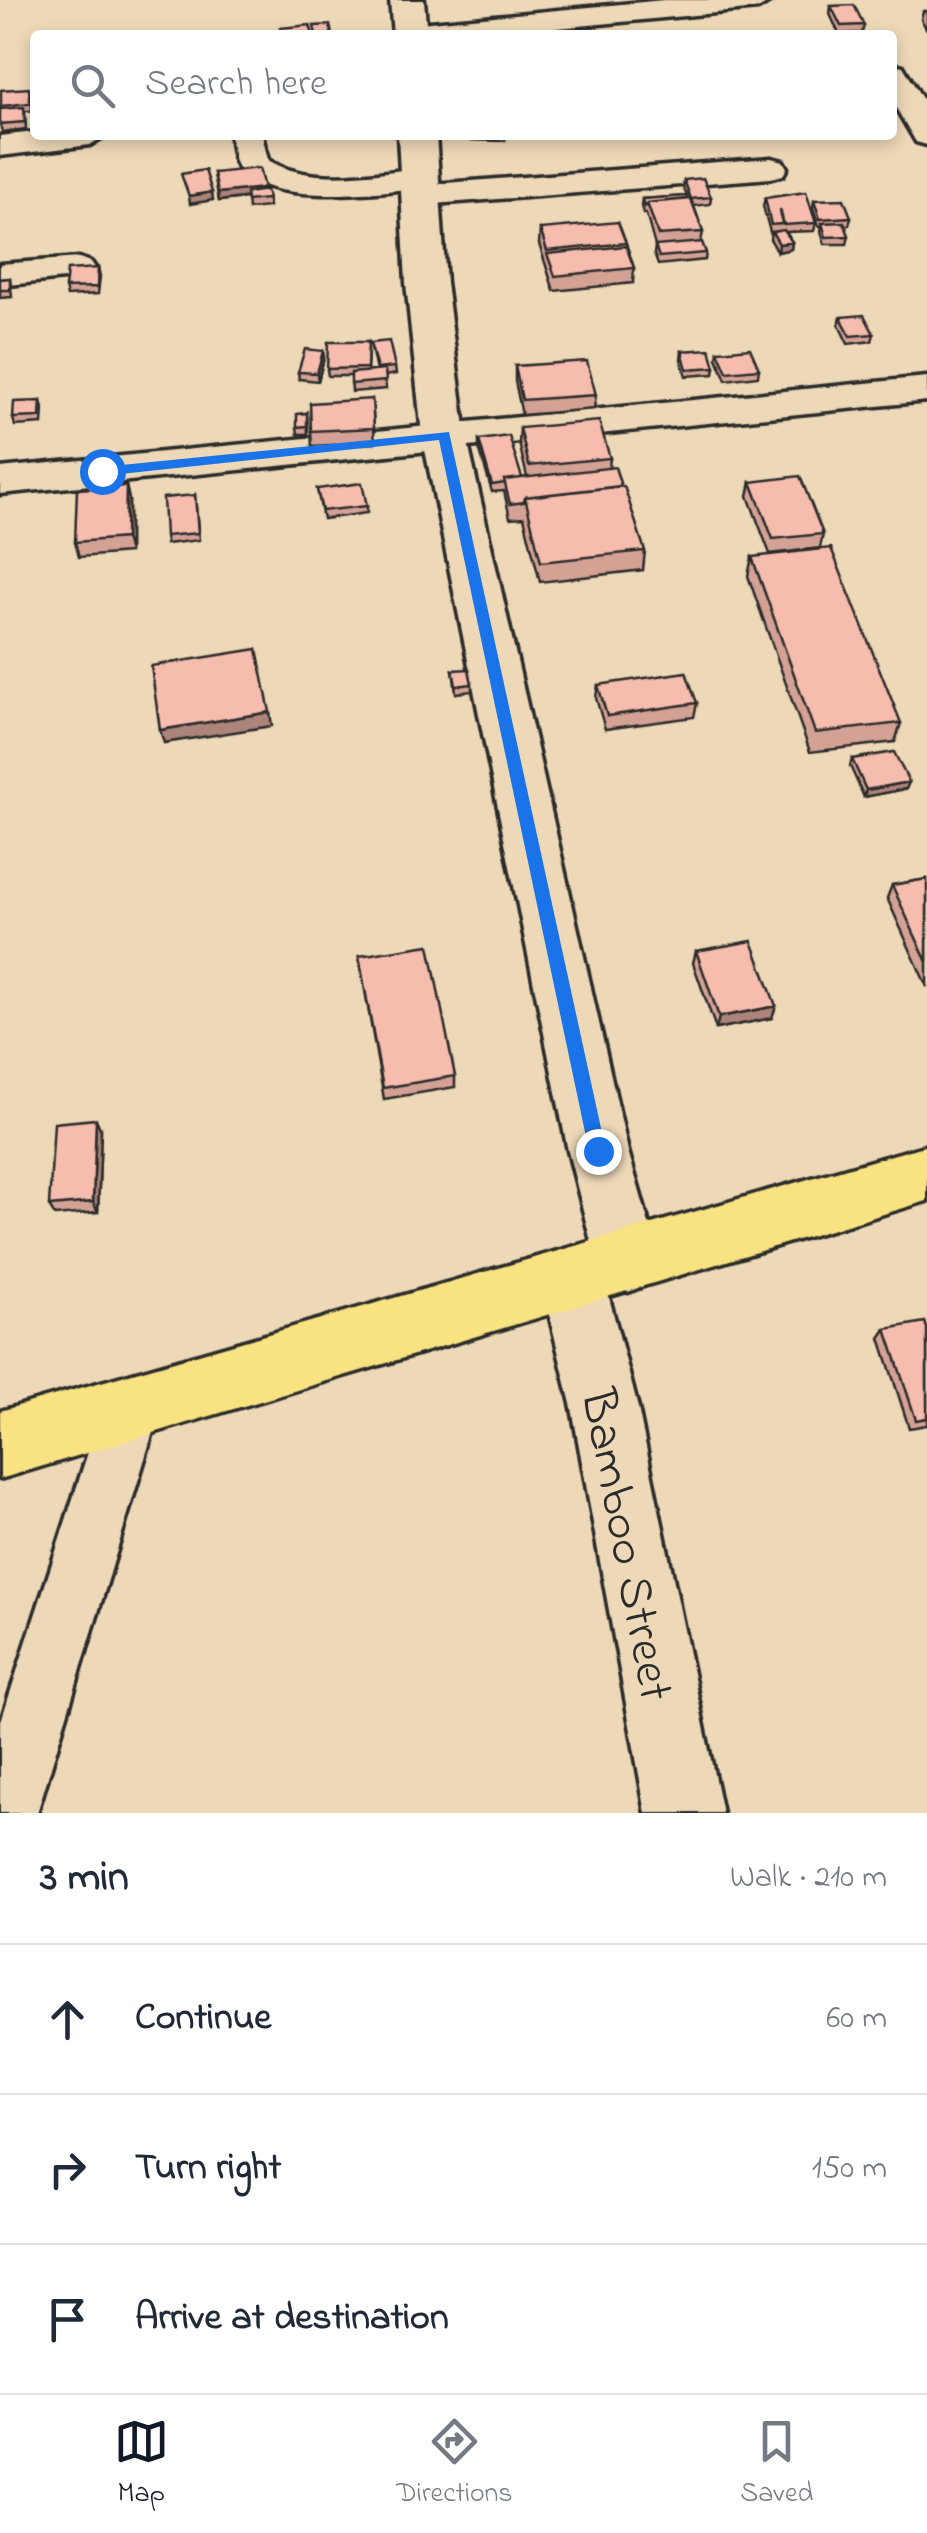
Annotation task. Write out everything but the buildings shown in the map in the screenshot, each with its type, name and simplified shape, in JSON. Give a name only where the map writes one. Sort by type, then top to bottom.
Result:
[{"type":"highway","points":[[0,1446],[927,1173]]},
{"type":"street","points":[[409,23],[758,0]]},
{"type":"street","points":[[897,82],[927,135]]},
{"type":"street","points":[[0,146],[49,140]]},
{"type":"street","points":[[247,140],[253,165],[278,180],[378,182],[419,169],[771,168]]},
{"type":"street","name":"Bamboo Street","points":[[419,169],[444,435],[598,1151],[605,1408],[684,1813]]},
{"type":"street","points":[[0,275],[78,269]]},
{"type":"street","points":[[0,482],[927,389]]},
{"type":"street","points":[[4,1813],[131,1409]]},
{"type":"route","points":[[102,471],[444,435],[598,1151]]}]
